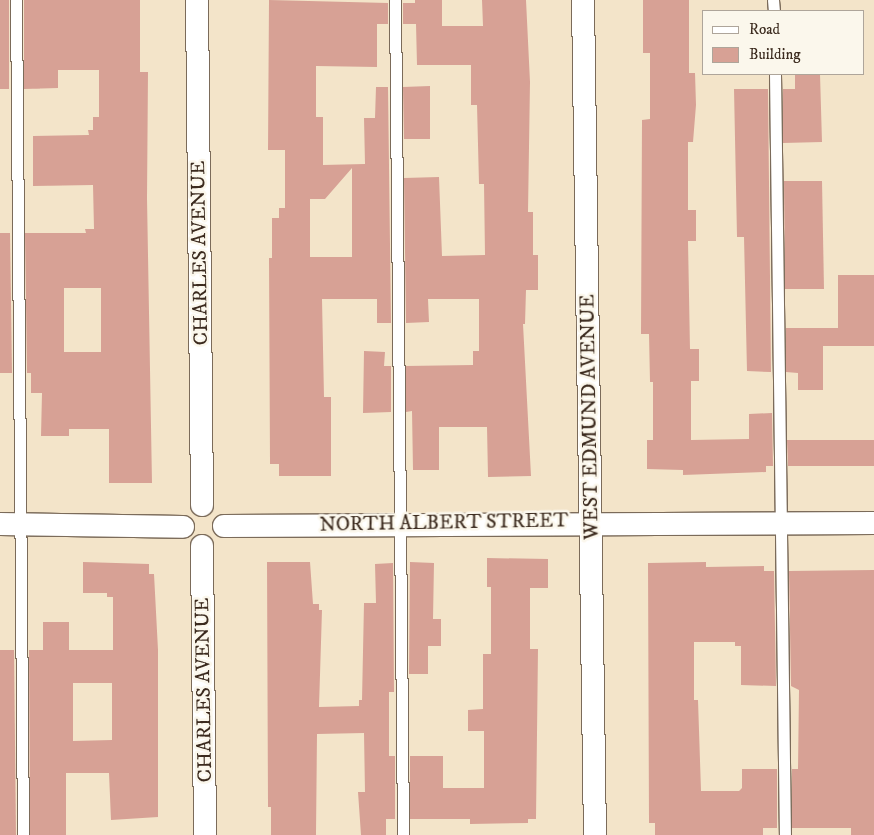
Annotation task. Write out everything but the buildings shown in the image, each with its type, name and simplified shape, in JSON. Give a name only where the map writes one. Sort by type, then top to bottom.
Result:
[{"type":"street","name":"CHARLES AVENUE","points":[[197,0],[202,505]]},
{"type":"street","name":"WEST EDMUND AVENUE","points":[[583,0],[595,835]]},
{"type":"street","points":[[202,505],[216,509],[224,526],[219,539],[202,546],[189,541],[183,527],[188,512],[202,505]]},
{"type":"street","name":"NORTH ALBERT STREET","points":[[224,526],[591,522],[874,523]]},
{"type":"street","points":[[9,524],[183,527]]},
{"type":"street","name":"CHARLES AVENUE","points":[[202,546],[205,835]]},
{"type":"lane","points":[[16,0],[9,524],[23,835]]},
{"type":"lane","points":[[395,0],[403,835]]},
{"type":"lane","points":[[775,75],[785,835]]}]
